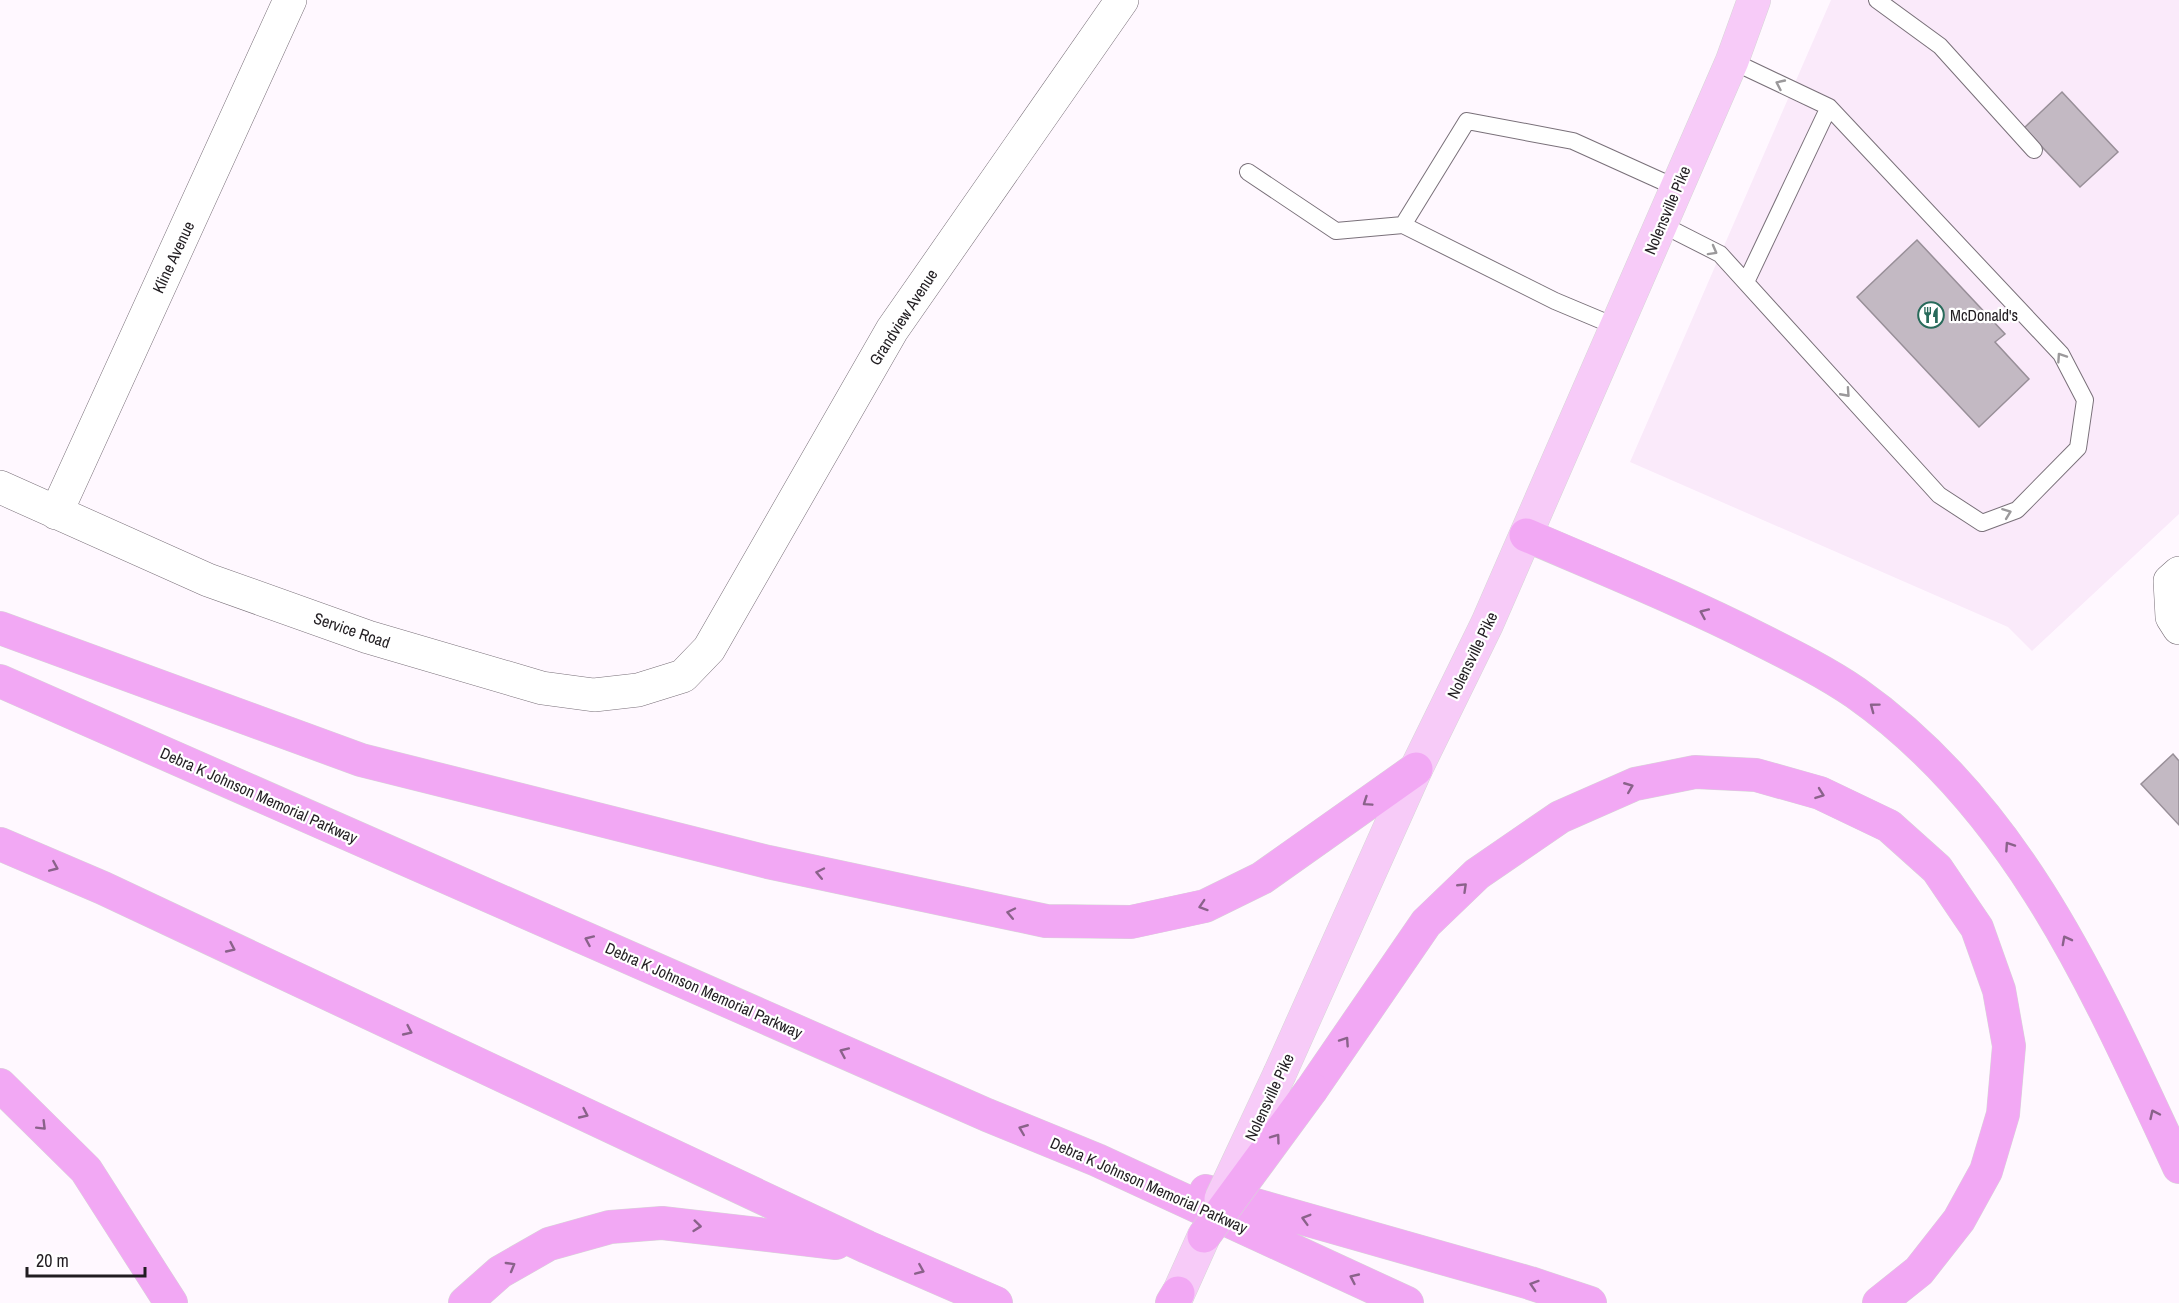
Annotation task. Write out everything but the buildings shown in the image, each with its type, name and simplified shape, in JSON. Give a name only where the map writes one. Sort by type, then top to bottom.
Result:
[{"type":"highway","points":[[1526,535],[1725,622],[1792,656],[1855,692],[1907,732],[1953,777],[1999,831],[2042,895],[2116,1032],[2179,1167]]},
{"type":"highway","points":[[0,627],[361,760],[768,862],[1046,921],[1131,922],[1205,906],[1262,878],[1416,769]]},
{"type":"highway","name":"Debra K Johnson Memorial Parkway","points":[[0,681],[987,1114],[1097,1160],[1407,1303]]},
{"type":"highway","points":[[1204,1236],[1312,1089],[1426,923],[1477,874],[1560,817],[1635,784],[1695,772],[1756,775],[1820,793],[1889,825],[1937,869],[1977,928],[1999,990],[2009,1046],[2003,1114],[1986,1171],[1959,1220],[1919,1271],[1879,1303]]},
{"type":"highway","points":[[0,844],[114,893],[867,1247],[996,1303]]},
{"type":"highway","points":[[0,1085],[86,1170],[171,1303]]},
{"type":"highway","points":[[1097,1160],[1530,1283],[1590,1303]]},
{"type":"highway","points":[[465,1303],[500,1272],[549,1244],[610,1227],[662,1223],[867,1247]]},
{"type":"main road","name":"Nolensville Pike","points":[[1175,1300],[1416,769],[1487,624],[1732,62],[1754,0]]},
{"type":"street","name":"Kline Avenue","points":[[56,513],[290,0]]},
{"type":"street","name":"Grandview Avenue","points":[[709,649],[892,330],[1122,0]]},
{"type":"street","name":"Service Road","points":[[0,487],[208,580],[346,629],[542,688],[594,695],[638,690],[683,676],[709,649]]},
{"type":"street","points":[[2179,573],[2170,581],[2172,617],[2179,628]]},
{"type":"lane","points":[[1877,0],[1940,46],[2034,150]]},
{"type":"lane","points":[[1661,225],[1720,254],[1940,495],[1982,523],[2017,510],[2078,448],[2085,400],[2061,354],[1829,107],[1732,62]]},
{"type":"lane","points":[[1746,282],[1829,107]]},
{"type":"lane","points":[[1403,225],[1467,121],[1573,141],[1677,188]]},
{"type":"lane","points":[[1248,172],[1336,231],[1403,225],[1554,301],[1617,327]]},
{"type":"shaded area","points":[[1831,0],[2179,0],[2179,514],[2032,651],[2008,627],[1630,462]]},
{"type":"place","name":"McDonald's","points":[[1931,315]]}]
